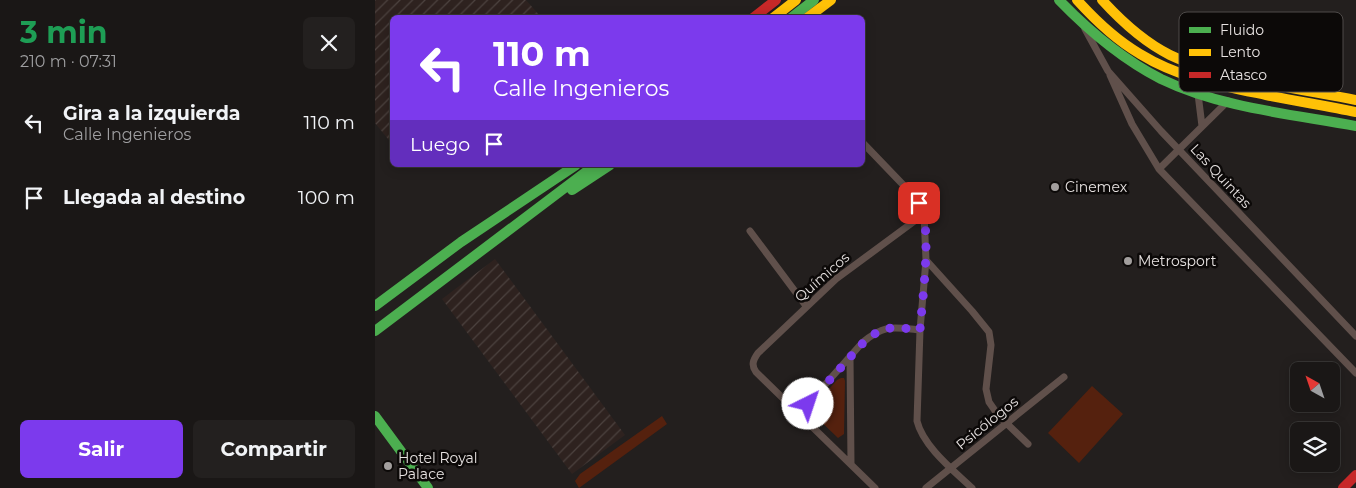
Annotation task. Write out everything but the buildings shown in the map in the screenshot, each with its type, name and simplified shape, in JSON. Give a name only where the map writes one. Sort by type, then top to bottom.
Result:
[{"type":"main road","points":[[757,15],[776,0]]},
{"type":"main road","points":[[777,15],[796,0]]},
{"type":"main road","points":[[795,15],[815,0]]},
{"type":"main road","points":[[811,15],[831,0]]},
{"type":"main road","points":[[1059,0],[1105,42],[1147,71],[1179,86]]},
{"type":"main road","points":[[1077,0],[1128,48],[1179,73]]},
{"type":"main road","points":[[1102,0],[1141,37],[1179,60]]},
{"type":"main road","points":[[1193,92],[1228,101],[1356,126]]},
{"type":"main road","points":[[1251,92],[1356,112]]},
{"type":"main road","points":[[1317,92],[1356,100]]},
{"type":"main road","points":[[538,189],[559,167]]},
{"type":"main road","points":[[375,306],[461,242],[572,167]]},
{"type":"main road","points":[[375,331],[592,167]]},
{"type":"main road","points":[[527,216],[568,193],[607,167]]},
{"type":"main road","points":[[375,416],[428,488]]},
{"type":"main road","points":[[1343,488],[1356,475]]},
{"type":"street","name":"Las Quintas","points":[[1081,22],[1108,71],[1161,131],[1356,336]]},
{"type":"street","points":[[1108,71],[1132,124],[1159,169],[1356,373]]},
{"type":"street","points":[[1198,94],[1202,126]]},
{"type":"street","points":[[1159,169],[1228,101]]},
{"type":"street","points":[[865,146],[911,193],[919,203],[924,214],[926,260],[920,330],[918,428],[925,440],[972,488]]},
{"type":"street","name":"Químicos","points":[[799,414],[756,372],[753,365],[758,353],[806,306],[856,263],[924,214]]},
{"type":"street","points":[[750,231],[806,306]]},
{"type":"street","points":[[926,260],[979,318],[989,332],[991,345],[987,396],[993,410],[1028,444]]},
{"type":"street","points":[[875,488],[799,414],[850,356],[879,330],[901,328],[920,330]]},
{"type":"street","points":[[850,356],[851,464]]},
{"type":"street","name":"Psicólogos","points":[[926,488],[1064,376]]},
{"type":"shaded area","points":[[375,0],[526,0],[539,15],[390,15],[390,142],[375,123]]},
{"type":"shaded area","points":[[495,259],[625,435],[572,474],[442,299]]},
{"type":"shaded area","points":[[841,378],[844,378],[845,381],[844,434],[838,438],[812,413],[811,409]]},
{"type":"shaded area","points":[[1092,386],[1123,414],[1079,463],[1048,433]]},
{"type":"shaded area","points":[[662,416],[667,424],[579,488],[575,481],[580,474]]},
{"type":"traffic: fast","points":[[795,15],[814,0]]},
{"type":"traffic: fast","points":[[1059,0],[1082,23],[1119,53],[1161,79],[1179,87]]},
{"type":"traffic: fast","points":[[1193,92],[1257,109],[1356,126]]},
{"type":"traffic: fast","points":[[375,306],[461,242],[573,167]]},
{"type":"traffic: fast","points":[[375,331],[592,167]]},
{"type":"traffic: fast","points":[[572,190],[607,167]]},
{"type":"traffic: fast","points":[[375,416],[428,488]]},
{"type":"traffic: slow","points":[[777,15],[796,0]]},
{"type":"traffic: slow","points":[[811,15],[831,0]]},
{"type":"traffic: slow","points":[[1077,0],[1099,23],[1123,43],[1155,62],[1179,72]]},
{"type":"traffic: slow","points":[[1102,0],[1125,24],[1142,38],[1160,50],[1179,59]]},
{"type":"traffic: slow","points":[[1253,92],[1356,112]]},
{"type":"traffic: slow","points":[[1314,92],[1356,100]]},
{"type":"traffic: jam","points":[[757,15],[776,0]]},
{"type":"traffic: jam","points":[[1343,488],[1356,475]]},
{"type":"place","name":"Cinemex","points":[[1055,187]]},
{"type":"place","name":"Metrosport","points":[[1128,261]]},
{"type":"place","name":"Hotel Royal Palace","points":[[388,466]]},
{"type":"route","points":[[808,404],[863,343],[879,330],[888,328],[920,330],[926,260],[924,214],[919,203]]}]
